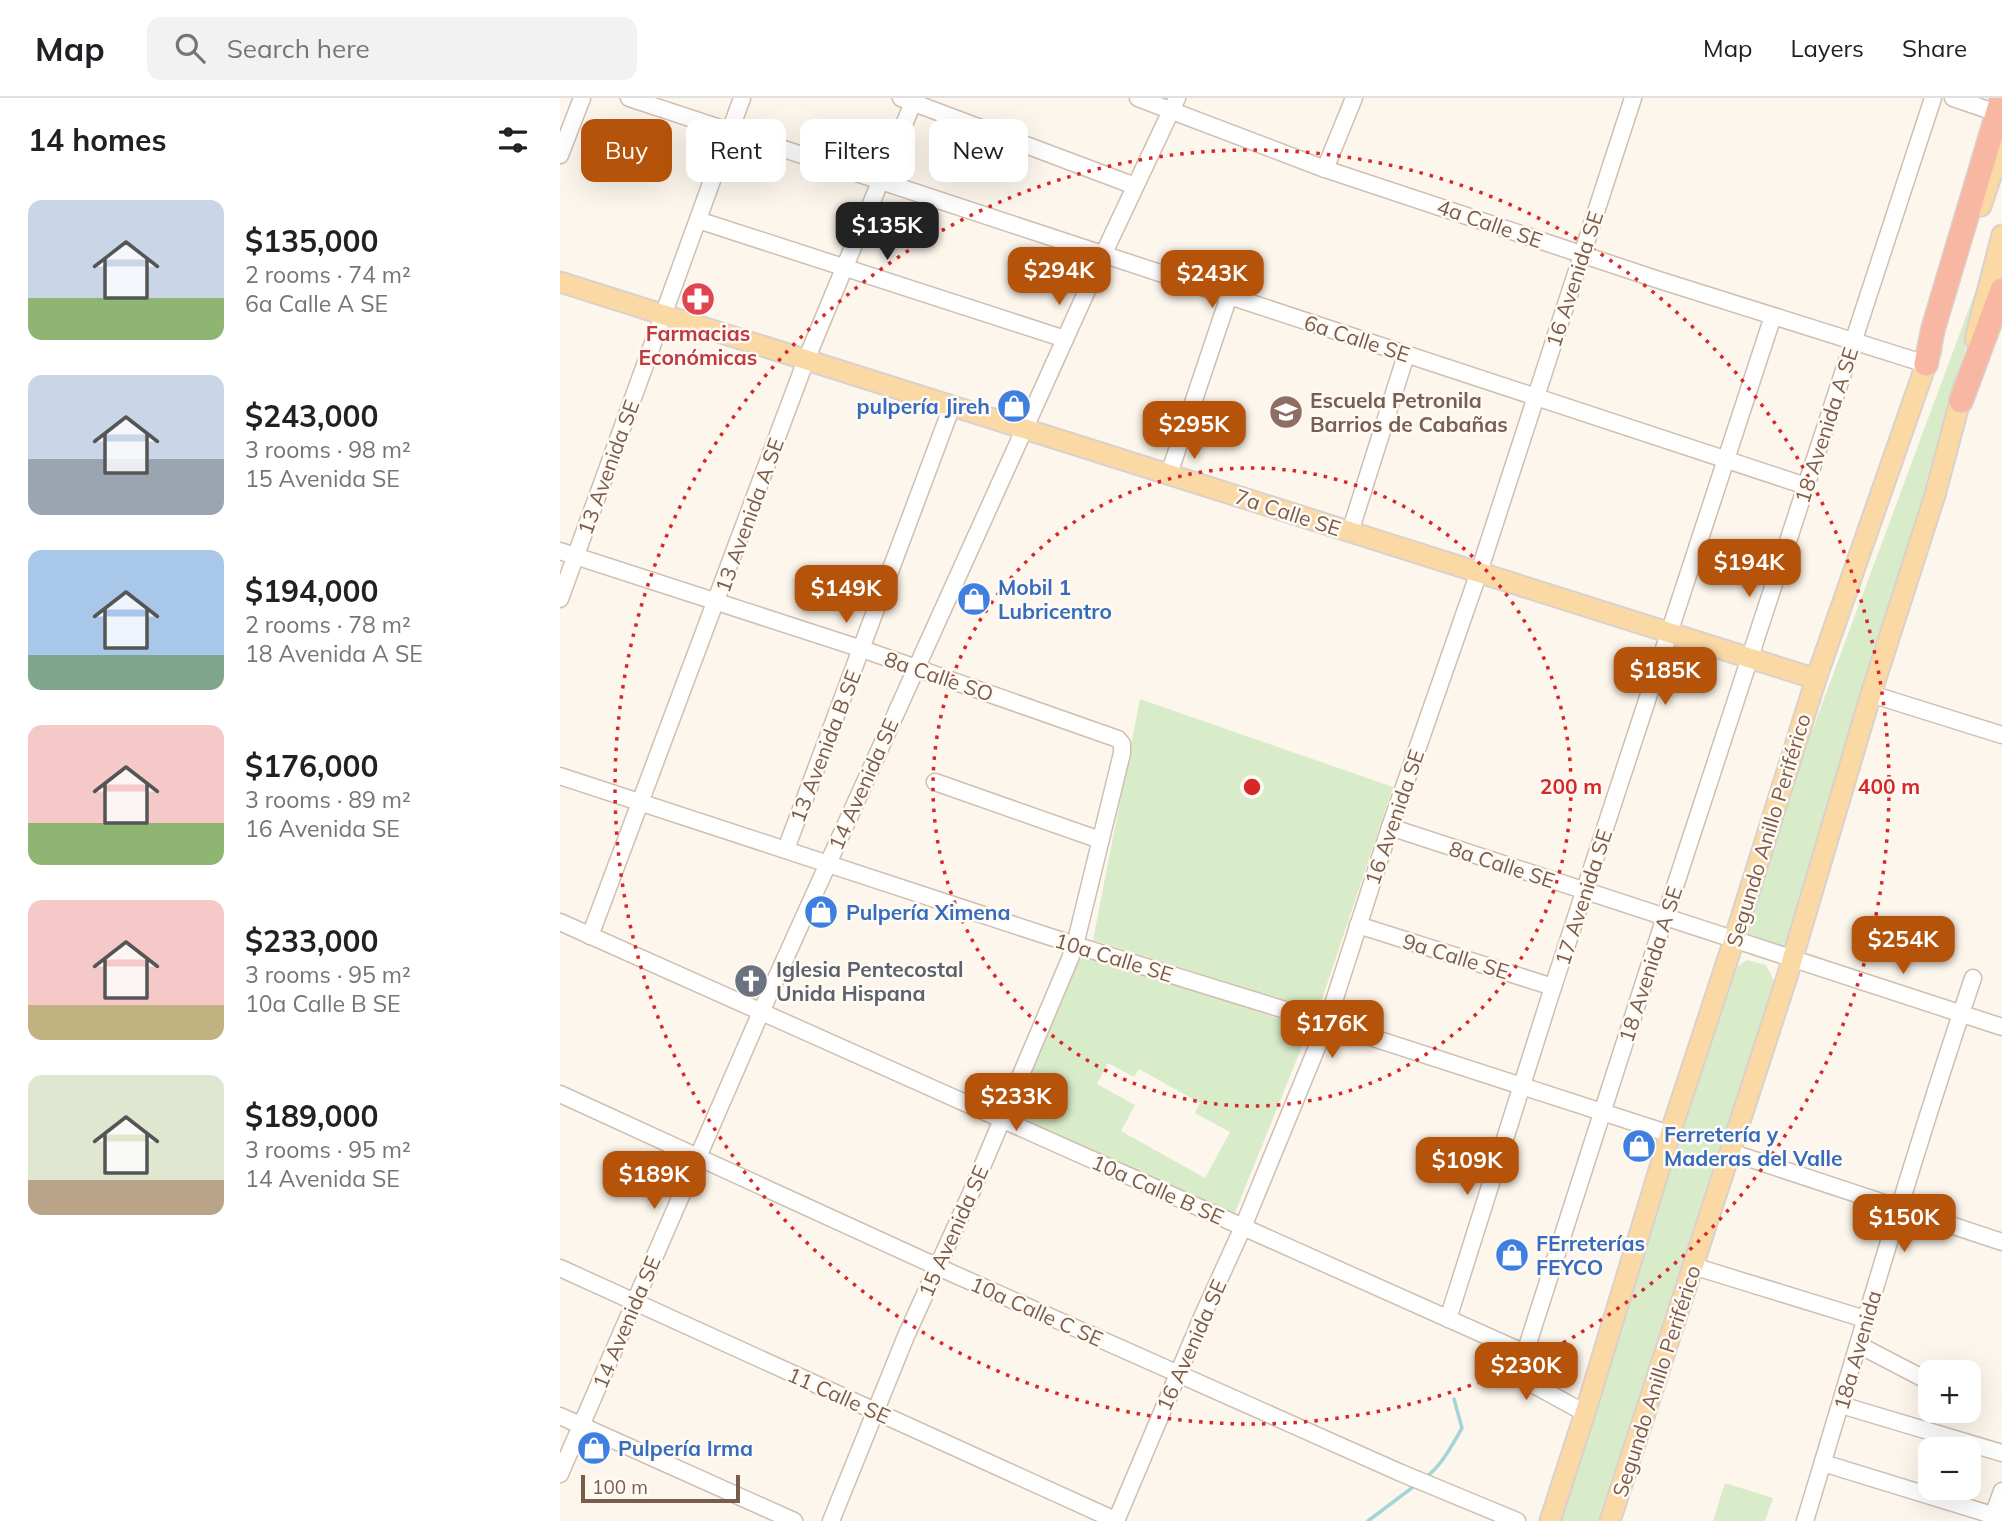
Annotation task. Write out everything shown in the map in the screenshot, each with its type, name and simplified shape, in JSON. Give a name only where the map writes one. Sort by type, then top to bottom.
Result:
[{"type":"highway","points":[[1926,364],[1933,328],[1999,105]]},
{"type":"highway","points":[[1961,401],[2002,290]]},
{"type":"main road","name":"Segundo Anillo Periférico","points":[[1549,1521],[1816,679],[2002,144]]},
{"type":"main road","name":"Segundo Anillo Periférico","points":[[1610,1521],[1730,1152],[1935,495],[2002,235]]},
{"type":"main road","name":"7a Calle SE","points":[[560,282],[1816,679]]},
{"type":"street","points":[[560,155],[582,98]]},
{"type":"street","name":"6a Calle SE","points":[[629,98],[691,119]]},
{"type":"street","name":"13 Avenida SE","points":[[735,119],[742,98]]},
{"type":"street","name":"4a Calle SE","points":[[1138,98],[1174,104],[1325,169],[1582,255],[1926,364]]},
{"type":"street","points":[[1325,169],[1354,98]]},
{"type":"street","name":"16 Avenida SE","points":[[1117,1521],[1327,1023],[1390,827],[1479,572],[1633,98]]},
{"type":"street","name":"18 Avenida A SE","points":[[1525,1353],[1933,98]]},
{"type":"street","points":[[1953,98],[1999,105]]},
{"type":"street","points":[[910,100],[1135,186]]},
{"type":"street","name":"13 Avenida A SE","points":[[903,119],[910,100]]},
{"type":"street","name":"14 Avenida SE","points":[[560,1474],[761,1012],[1024,428],[1174,104]]},
{"type":"street","name":"13 Avenida SE","points":[[560,599],[568,553],[664,314],[712,182]]},
{"type":"street","name":"13 Avenida A SE","points":[[590,936],[806,359],[881,182]]},
{"type":"street","name":"6a Calle SE","points":[[884,182],[1806,486]]},
{"type":"street","points":[[698,220],[1065,340]]},
{"type":"street","points":[[1169,474],[1229,296]]},
{"type":"street","name":"17 Avenida SE","points":[[1448,1319],[1553,987],[1773,316]]},
{"type":"street","points":[[1350,531],[1406,355]]},
{"type":"street","name":"13 Avenida B SE","points":[[786,849],[953,406]]},
{"type":"street","name":"8a Calle SO","points":[[568,553],[862,649],[1118,739]]},
{"type":"street","points":[[1871,694],[2002,735]]},
{"type":"street","name":"15 Avenida SE","points":[[831,1521],[906,1336],[938,1268],[1075,945],[1122,753],[1122,744],[1118,739]]},
{"type":"street","name":"10a Calle SE","points":[[560,776],[1075,945],[1670,1134]]},
{"type":"street","points":[[935,782],[1100,840]]},
{"type":"street","name":"8a Calle SE","points":[[1390,827],[1791,959]]},
{"type":"street","name":"10a Calle B SE","points":[[560,922],[1525,1353]]},
{"type":"street","name":"9a Calle SE","points":[[1358,925],[1553,987]]},
{"type":"street","points":[[1791,959],[2002,1027]]},
{"type":"street","name":"18a Avenida","points":[[1805,1521],[1898,1208],[1973,978]]},
{"type":"street","name":"10a Calle C SE","points":[[560,1094],[938,1268],[1437,1489],[1517,1521]]},
{"type":"street","points":[[1730,1152],[2002,1242]]},
{"type":"street","points":[[1693,1266],[1865,1319]]},
{"type":"street","name":"11 Calle SE","points":[[560,1268],[1117,1521]]},
{"type":"street","points":[[1859,1345],[1918,1376]]},
{"type":"street","points":[[1525,1353],[1524,1368],[1534,1385],[1585,1413]]},
{"type":"street","points":[[1841,1405],[2002,1453]]},
{"type":"street","points":[[560,1416],[794,1521]]},
{"type":"street","points":[[1823,1463],[1996,1518],[2002,1491]]},
{"type":"green space","points":[[1984,268],[1929,508],[1787,952],[1737,933]]},
{"type":"green space","points":[[1140,699],[1393,787],[1318,1011],[1093,940]]},
{"type":"green space","points":[[1080,952],[1309,1029],[1234,1215],[1012,1114]],"holes":[[[1108,1063],[1134,1077],[1139,1069],[1200,1103],[1195,1113],[1230,1132],[1205,1178],[1121,1131],[1135,1105],[1097,1084]]]},
{"type":"green space","points":[[1747,960],[1766,965],[1774,981],[1598,1521],[1562,1521],[1560,1518],[1734,969]]},
{"type":"green space","points":[[1725,1483],[1773,1498],[1765,1521],[1713,1521]]},
{"type":"waterway","points":[[1426,1477],[1442,1461],[1462,1428],[1454,1399]]},
{"type":"waterway","points":[[1368,1521],[1417,1484]]},
{"type":"place","name":"Farmacias Económicas","points":[[698,299]]},
{"type":"place","name":"pulpería Jireh","points":[[1014,406]]},
{"type":"place","name":"Escuela Petronila Barrios de Cabañas","points":[[1286,412]]},
{"type":"place","name":"Mobil 1 Lubricentro","points":[[974,599]]},
{"type":"place","name":"Pulpería Ximena","points":[[821,912]]},
{"type":"place","name":"Iglesia Pentecostal Unida Hispana","points":[[751,981]]},
{"type":"place","name":"Ferretería y Maderas del Valle","points":[[1639,1146]]},
{"type":"place","name":"FErreterías FEYCO","points":[[1512,1255]]},
{"type":"place","name":"Pulpería Irma","points":[[594,1448]]}]
